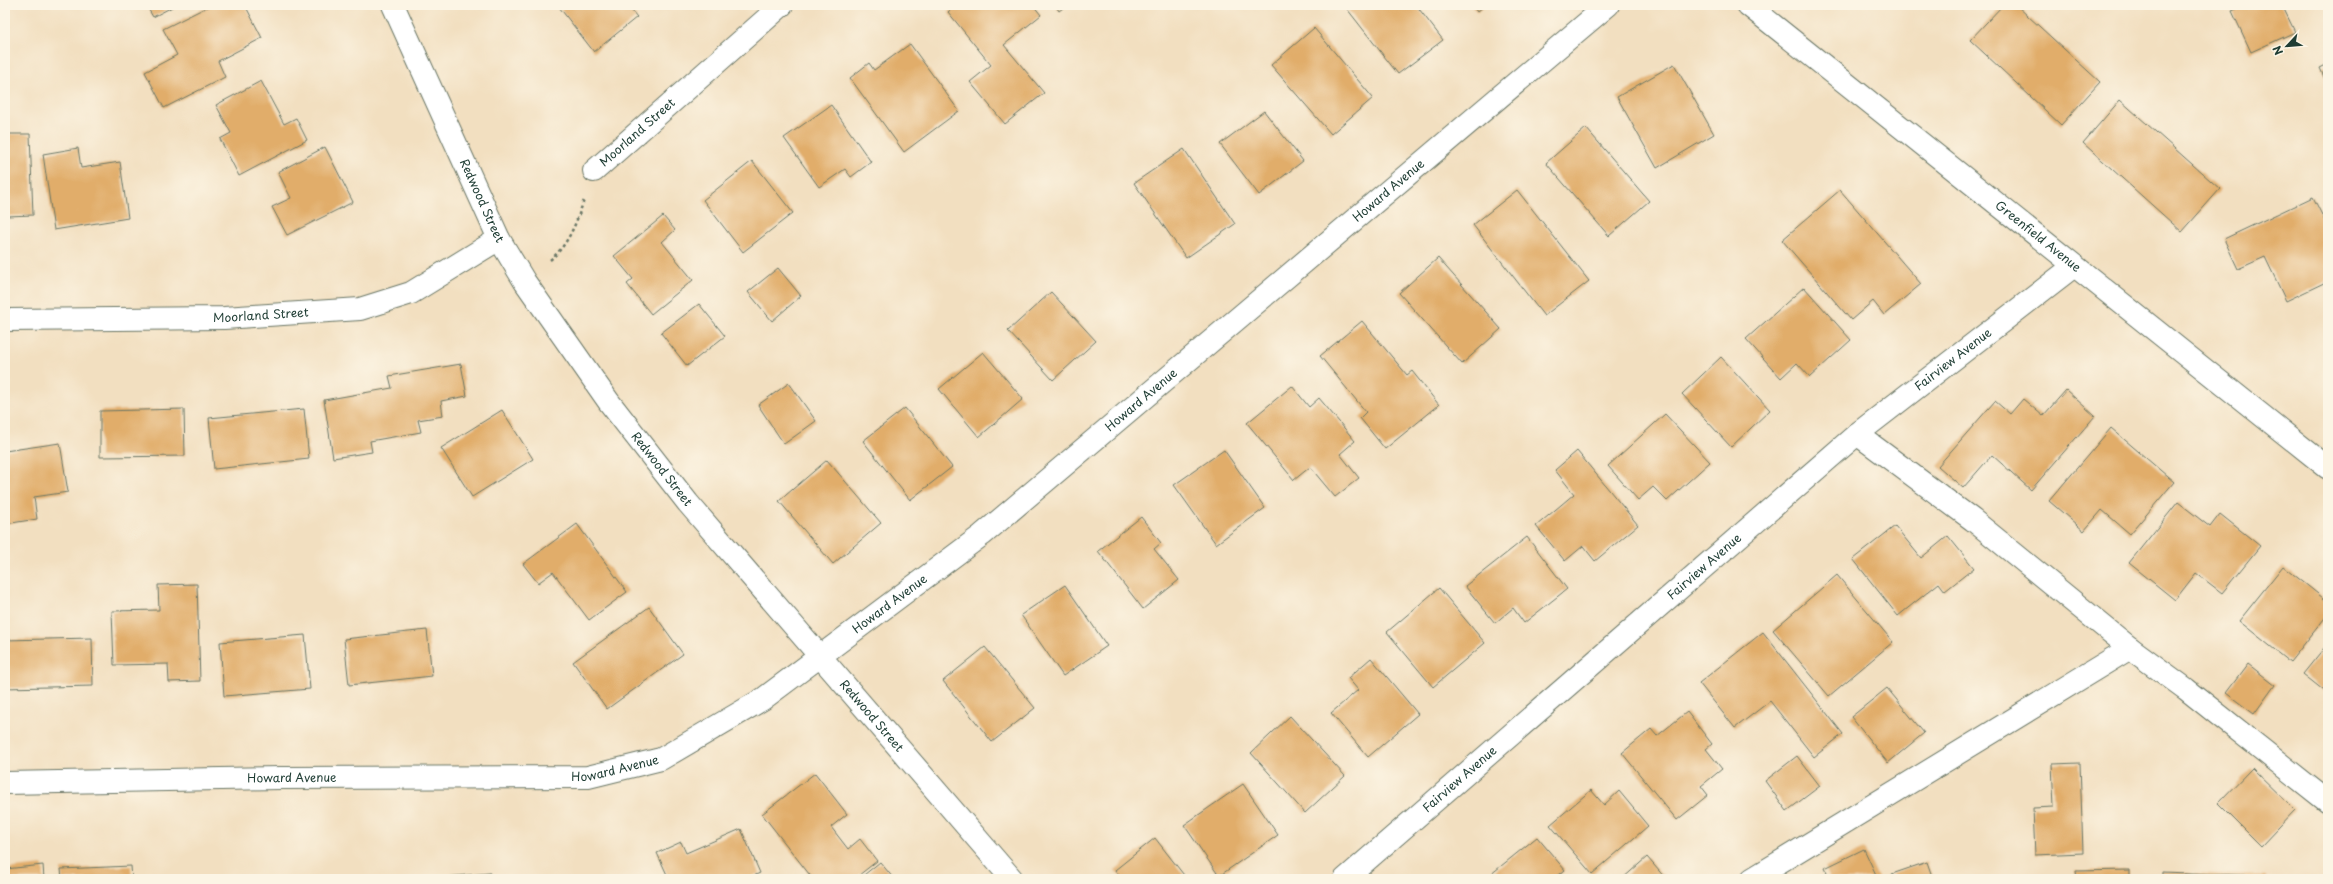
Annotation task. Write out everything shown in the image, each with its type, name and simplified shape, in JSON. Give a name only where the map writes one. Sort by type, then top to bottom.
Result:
[{"type":"street","name":"Redwood Street","points":[[393,5],[499,239],[525,282],[609,402],[688,503],[1012,879]]},
{"type":"street","name":"Moorland Street","points":[[594,171],[782,5]]},
{"type":"street","name":"Howard Avenue","points":[[5,784],[281,778],[588,777],[661,759],[763,699],[982,535],[1608,5]]},
{"type":"street","name":"Greenfield Avenue","points":[[1748,5],[2328,468]]},
{"type":"street","name":"Moorland Street","points":[[5,320],[224,318],[360,309],[411,293],[499,239]]},
{"type":"street","name":"Fairview Avenue","points":[[1345,879],[1513,735],[1857,434],[2074,266]]},
{"type":"street","points":[[1857,434],[1973,520],[2130,648],[2186,689],[2328,802]]},
{"type":"street","points":[[1752,879],[2130,648]]},
{"type":"path","name":"Moorland Street","points":[[525,282],[561,251],[575,227],[594,171]]},
{"type":"building","points":[[146,5],[176,5],[153,17]]},
{"type":"building","points":[[211,5],[245,5],[262,38],[218,61],[225,77],[164,108],[145,72],[177,55],[163,29]]},
{"type":"building","points":[[561,5],[627,5],[637,17],[594,52],[559,7]]},
{"type":"building","points":[[956,5],[1033,5],[1041,15],[1004,45],[1044,93],[1005,124],[970,82],[991,65],[948,12]]},
{"type":"building","points":[[1055,5],[1067,5],[1059,11]]},
{"type":"building","points":[[1344,5],[1416,5],[1443,40],[1398,74]]},
{"type":"building","points":[[1472,5],[1485,5],[1477,12]]},
{"type":"building","points":[[2003,5],[2016,5],[2100,82],[2061,125],[1970,40]]},
{"type":"building","points":[[2245,5],[2282,5],[2295,32],[2251,52],[2232,11]]},
{"type":"building","points":[[1314,28],[1373,98],[1331,134],[1271,65]]},
{"type":"building","points":[[910,44],[959,111],[904,152],[850,78],[869,63],[874,70]]},
{"type":"building","points":[[1674,64],[1714,134],[1657,168],[1617,97]]},
{"type":"building","points":[[2328,64],[2328,86],[2320,68]]},
{"type":"building","points":[[261,81],[284,124],[296,118],[307,140],[239,176],[220,139],[231,133],[216,105]]},
{"type":"building","points":[[2120,100],[2220,189],[2182,232],[2083,143]]},
{"type":"building","points":[[831,105],[871,162],[851,177],[845,169],[819,187],[784,138]]},
{"type":"building","points":[[1264,111],[1303,161],[1259,195],[1220,144]]},
{"type":"building","points":[[1586,128],[1649,201],[1609,236],[1546,163]]},
{"type":"building","points":[[5,134],[30,134],[33,215],[7,216],[5,203]]},
{"type":"building","points":[[325,147],[353,202],[287,235],[272,207],[291,198],[278,172]]},
{"type":"building","points":[[78,148],[81,168],[120,162],[128,218],[54,230],[43,154]]},
{"type":"building","points":[[1184,149],[1235,224],[1186,258],[1134,183]]},
{"type":"building","points":[[752,161],[793,213],[743,252],[703,200]]},
{"type":"building","points":[[1517,190],[1589,281],[1544,316],[1473,225]]},
{"type":"building","points":[[1840,190],[1921,284],[1884,315],[1873,301],[1851,320],[1782,240]]},
{"type":"building","points":[[2313,197],[2328,227],[2328,281],[2286,301],[2265,257],[2238,269],[2224,239]]},
{"type":"building","points":[[663,216],[675,230],[662,242],[693,280],[651,314],[627,284],[633,279],[614,256]]},
{"type":"building","points":[[1438,258],[1501,329],[1462,364],[1399,293]]},
{"type":"building","points":[[778,268],[801,296],[772,321],[748,292]]},
{"type":"building","points":[[1804,287],[1851,340],[1810,377],[1797,363],[1781,378],[1746,339]]},
{"type":"building","points":[[1051,292],[1096,341],[1053,380],[1008,331]]},
{"type":"building","points":[[699,304],[725,336],[687,366],[661,333]]},
{"type":"building","points":[[1362,321],[1407,375],[1412,371],[1439,405],[1385,449],[1360,418],[1366,412],[1320,356]]},
{"type":"building","points":[[983,352],[1023,399],[979,437],[939,389]]},
{"type":"building","points":[[1721,357],[1770,410],[1731,447],[1682,394]]},
{"type":"building","points":[[461,364],[467,396],[441,401],[443,416],[418,420],[421,432],[370,441],[372,452],[333,458],[324,400],[392,388],[389,376]]},
{"type":"building","points":[[789,383],[816,421],[784,444],[758,405]]},
{"type":"building","points":[[1292,386],[1309,407],[1319,398],[1355,441],[1340,454],[1359,478],[1335,497],[1310,467],[1294,480],[1247,423]]},
{"type":"building","points":[[2066,390],[2095,416],[2031,490],[1992,455],[1963,488],[1938,466],[1995,401],[2010,414],[2023,399],[2043,416]]},
{"type":"building","points":[[905,408],[952,467],[910,500],[863,441]]},
{"type":"building","points":[[184,409],[185,456],[100,457],[100,411]]},
{"type":"building","points":[[304,409],[309,459],[214,469],[209,418]]},
{"type":"building","points":[[502,410],[533,459],[472,497],[441,448]]},
{"type":"building","points":[[1665,414],[1710,462],[1667,501],[1653,487],[1638,500],[1608,466]]},
{"type":"building","points":[[2111,428],[2174,482],[2130,534],[2102,510],[2084,531],[2049,501]]},
{"type":"building","points":[[60,443],[68,492],[34,497],[37,519],[5,524],[5,451]]},
{"type":"building","points":[[1224,450],[1265,508],[1216,544],[1174,485]]},
{"type":"building","points":[[1577,451],[1638,525],[1595,561],[1583,546],[1565,561],[1536,526],[1574,494],[1555,470]]},
{"type":"building","points":[[827,460],[881,523],[833,564],[779,501]]},
{"type":"building","points":[[2178,502],[2210,527],[2220,514],[2260,546],[2222,593],[2196,573],[2175,600],[2129,563]]},
{"type":"building","points":[[1141,517],[1161,543],[1154,549],[1179,580],[1143,609],[1098,551]]},
{"type":"building","points":[[577,524],[627,592],[589,620],[553,572],[538,583],[523,564]]},
{"type":"building","points":[[1895,526],[1921,558],[1948,536],[1974,568],[1945,591],[1939,583],[1898,616],[1853,559]]},
{"type":"building","points":[[1527,537],[1567,589],[1524,623],[1513,608],[1495,623],[1465,586]]},
{"type":"building","points":[[2283,566],[2328,602],[2328,614],[2290,662],[2239,621]]},
{"type":"building","points":[[1837,575],[1893,642],[1829,696],[1773,630]]},
{"type":"building","points":[[197,584],[200,681],[169,682],[168,664],[114,665],[112,611],[159,610],[158,585]]},
{"type":"building","points":[[1065,585],[1107,646],[1063,676],[1021,615]]},
{"type":"building","points":[[1439,588],[1485,643],[1433,687],[1387,632]]},
{"type":"building","points":[[649,607],[683,654],[607,709],[573,662]]},
{"type":"building","points":[[427,630],[432,676],[349,685],[344,639]]},
{"type":"building","points":[[1763,632],[1843,734],[1814,757],[1770,701],[1735,728],[1699,683]]},
{"type":"building","points":[[305,635],[310,689],[224,696],[220,642]]},
{"type":"building","points":[[92,638],[93,686],[5,688],[5,640]]},
{"type":"building","points":[[2328,643],[2328,694],[2303,674]]},
{"type":"building","points":[[985,647],[1035,708],[992,742],[943,681]]},
{"type":"building","points":[[1371,658],[1418,714],[1368,757],[1331,713],[1358,690],[1348,678]]},
{"type":"building","points":[[2248,664],[2275,685],[2254,714],[2226,693]]},
{"type":"building","points":[[1887,688],[1924,733],[1888,763],[1851,717]]},
{"type":"building","points":[[1687,712],[1712,744],[1706,749],[1722,769],[1701,786],[1708,795],[1677,820],[1622,753],[1651,729],[1657,736]]},
{"type":"building","points":[[1290,716],[1345,776],[1305,813],[1251,753]]},
{"type":"building","points":[[1797,756],[1820,786],[1787,811],[1765,781]]},
{"type":"building","points":[[2080,763],[2083,853],[2035,855],[2033,808],[2054,807],[2052,764]]},
{"type":"building","points":[[2252,768],[2295,810],[2261,846],[2218,803]]},
{"type":"building","points":[[815,773],[847,814],[831,827],[848,849],[860,839],[877,861],[854,879],[813,879],[762,814]]},
{"type":"building","points":[[1243,784],[1278,835],[1219,876],[1184,825]]},
{"type":"building","points":[[1591,790],[1604,805],[1619,791],[1648,826],[1592,874],[1550,825]]},
{"type":"building","points":[[741,829],[760,873],[747,879],[669,879],[657,853],[681,842],[686,853]]},
{"type":"building","points":[[1537,837],[1565,870],[1554,879],[1485,879]]},
{"type":"building","points":[[1155,838],[1187,879],[1122,879],[1115,870]]},
{"type":"building","points":[[1864,849],[1878,879],[1830,879],[1825,868]]},
{"type":"building","points":[[1647,857],[1666,879],[1622,879]]},
{"type":"building","points":[[880,862],[894,879],[859,879]]},
{"type":"building","points":[[1927,862],[1933,879],[1893,879],[1892,874]]},
{"type":"building","points":[[43,865],[44,879],[5,879],[5,869]]},
{"type":"building","points":[[131,866],[132,879],[62,879],[61,869]]},
{"type":"building","points":[[2129,870],[2129,879],[2077,879],[2076,871]]},
{"type":"building","points":[[2162,872],[2266,876],[2266,879],[2162,879]]},
{"type":"building","points":[[490,873],[490,879],[444,879],[444,877]]}]
